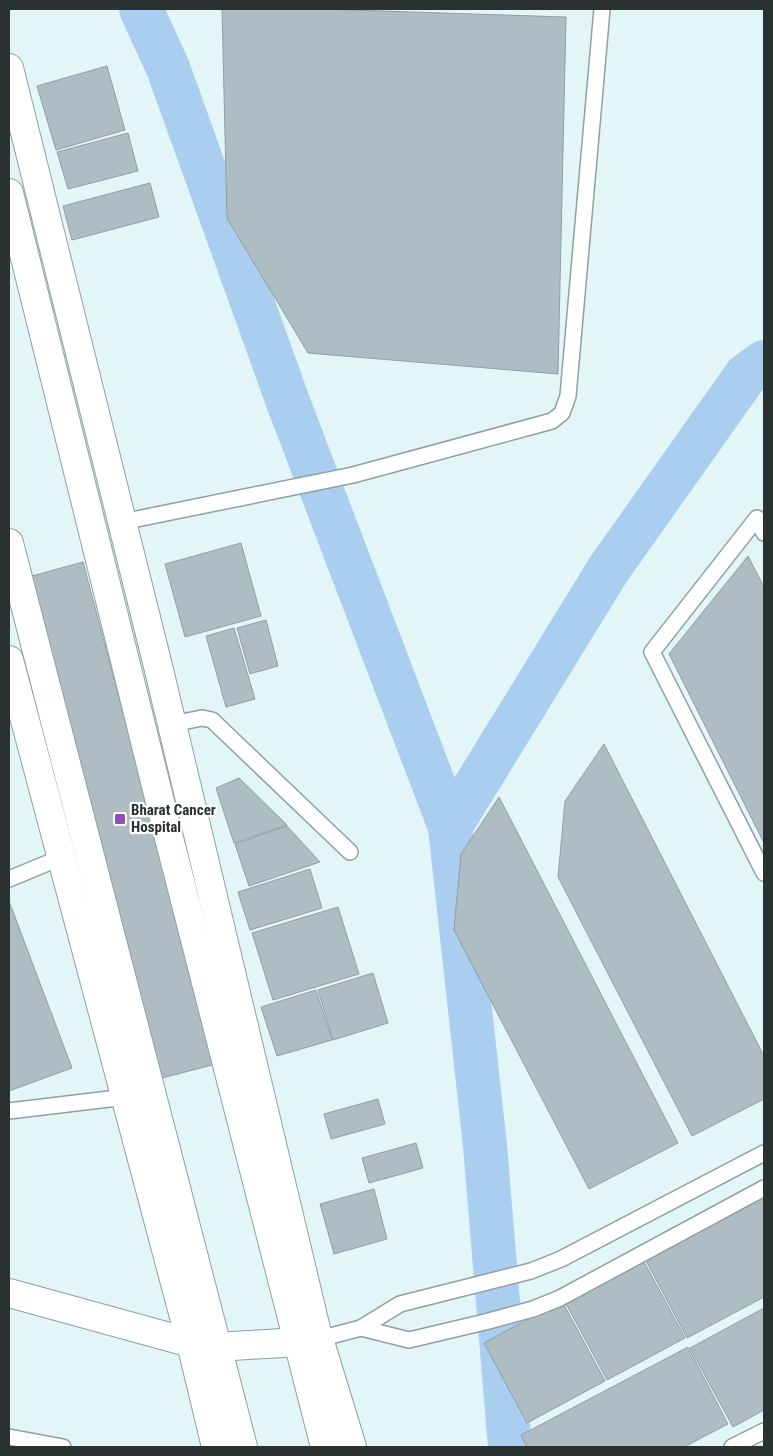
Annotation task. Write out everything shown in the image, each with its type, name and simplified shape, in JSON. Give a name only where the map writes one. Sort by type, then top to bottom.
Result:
[{"type":"main road","points":[[9,68],[172,724],[308,1340],[325,1447]]},
{"type":"main road","points":[[9,193],[168,834],[308,1340],[352,1447]]},
{"type":"main road","points":[[9,543],[14,586],[74,851],[126,1097],[204,1345],[243,1447]]},
{"type":"main road","points":[[9,660],[74,851],[204,1345],[216,1447]]},
{"type":"main road","points":[[9,1293],[204,1345],[308,1340]]},
{"type":"lane","points":[[122,522],[353,474],[552,421],[562,413],[568,396],[602,9]]},
{"type":"lane","points":[[764,533],[757,518],[652,652],[764,873]]},
{"type":"lane","points":[[172,724],[202,718],[212,720],[350,852]]},
{"type":"lane","points":[[9,879],[74,851]]},
{"type":"lane","points":[[9,1111],[126,1097]]},
{"type":"lane","points":[[308,1340],[361,1328],[400,1304],[531,1271],[561,1259],[764,1154]]},
{"type":"lane","points":[[361,1328],[409,1340],[533,1309],[560,1298],[764,1188]]},
{"type":"lane","points":[[732,1447],[764,1431]]},
{"type":"lane","points":[[9,1437],[63,1447]]},
{"type":"building","points":[[222,9],[319,9],[566,17],[558,374],[308,353],[227,218]]},
{"type":"building","points":[[107,66],[125,130],[56,150],[37,86]]},
{"type":"building","points":[[128,133],[138,171],[68,189],[57,152]]},
{"type":"building","points":[[150,183],[159,217],[72,240],[63,206]]},
{"type":"building","points":[[241,543],[261,616],[185,637],[165,564]]},
{"type":"building","points":[[748,556],[764,587],[764,843],[669,654]]},
{"type":"building","points":[[83,562],[216,1064],[143,1083],[10,582]]},
{"type":"building","points":[[266,620],[278,666],[250,674],[237,628]]},
{"type":"building","points":[[234,628],[255,699],[226,707],[206,636]]},
{"type":"building","points":[[604,744],[764,1056],[764,1099],[692,1136],[558,877],[565,801]]},
{"type":"building","points":[[239,778],[287,825],[234,843],[216,788]]},
{"type":"building","points":[[499,797],[678,1143],[589,1189],[454,930],[461,854]]},
{"type":"building","points":[[287,826],[320,862],[249,886],[235,844]]},
{"type":"building","points":[[310,869],[322,908],[250,930],[238,892]]},
{"type":"building","points":[[9,901],[72,1068],[9,1091]]},
{"type":"building","points":[[338,907],[359,974],[273,1000],[252,933]]},
{"type":"building","points":[[373,973],[388,1023],[333,1040],[318,990]]},
{"type":"building","points":[[316,990],[332,1040],[277,1056],[261,1007]]},
{"type":"building","points":[[378,1099],[385,1124],[331,1139],[324,1114]]},
{"type":"building","points":[[416,1143],[423,1168],[369,1183],[362,1158]]},
{"type":"building","points":[[374,1189],[387,1239],[334,1254],[320,1204]]},
{"type":"building","points":[[764,1195],[764,1297],[687,1338],[645,1259]]},
{"type":"building","points":[[642,1258],[685,1338],[607,1380],[564,1300]]},
{"type":"building","points":[[562,1301],[605,1381],[527,1423],[484,1343]]},
{"type":"building","points":[[764,1308],[764,1410],[733,1427],[690,1348]]},
{"type":"building","points":[[688,1347],[728,1424],[684,1447],[527,1447],[521,1435]]},
{"type":"waterway","points":[[141,9],[168,68],[288,402],[450,827],[608,570],[746,375],[764,362]]},
{"type":"waterway","points":[[450,827],[485,1146],[510,1447]]},
{"type":"place","name":"Bharat Cancer Hospital","points":[[120,819]]}]
